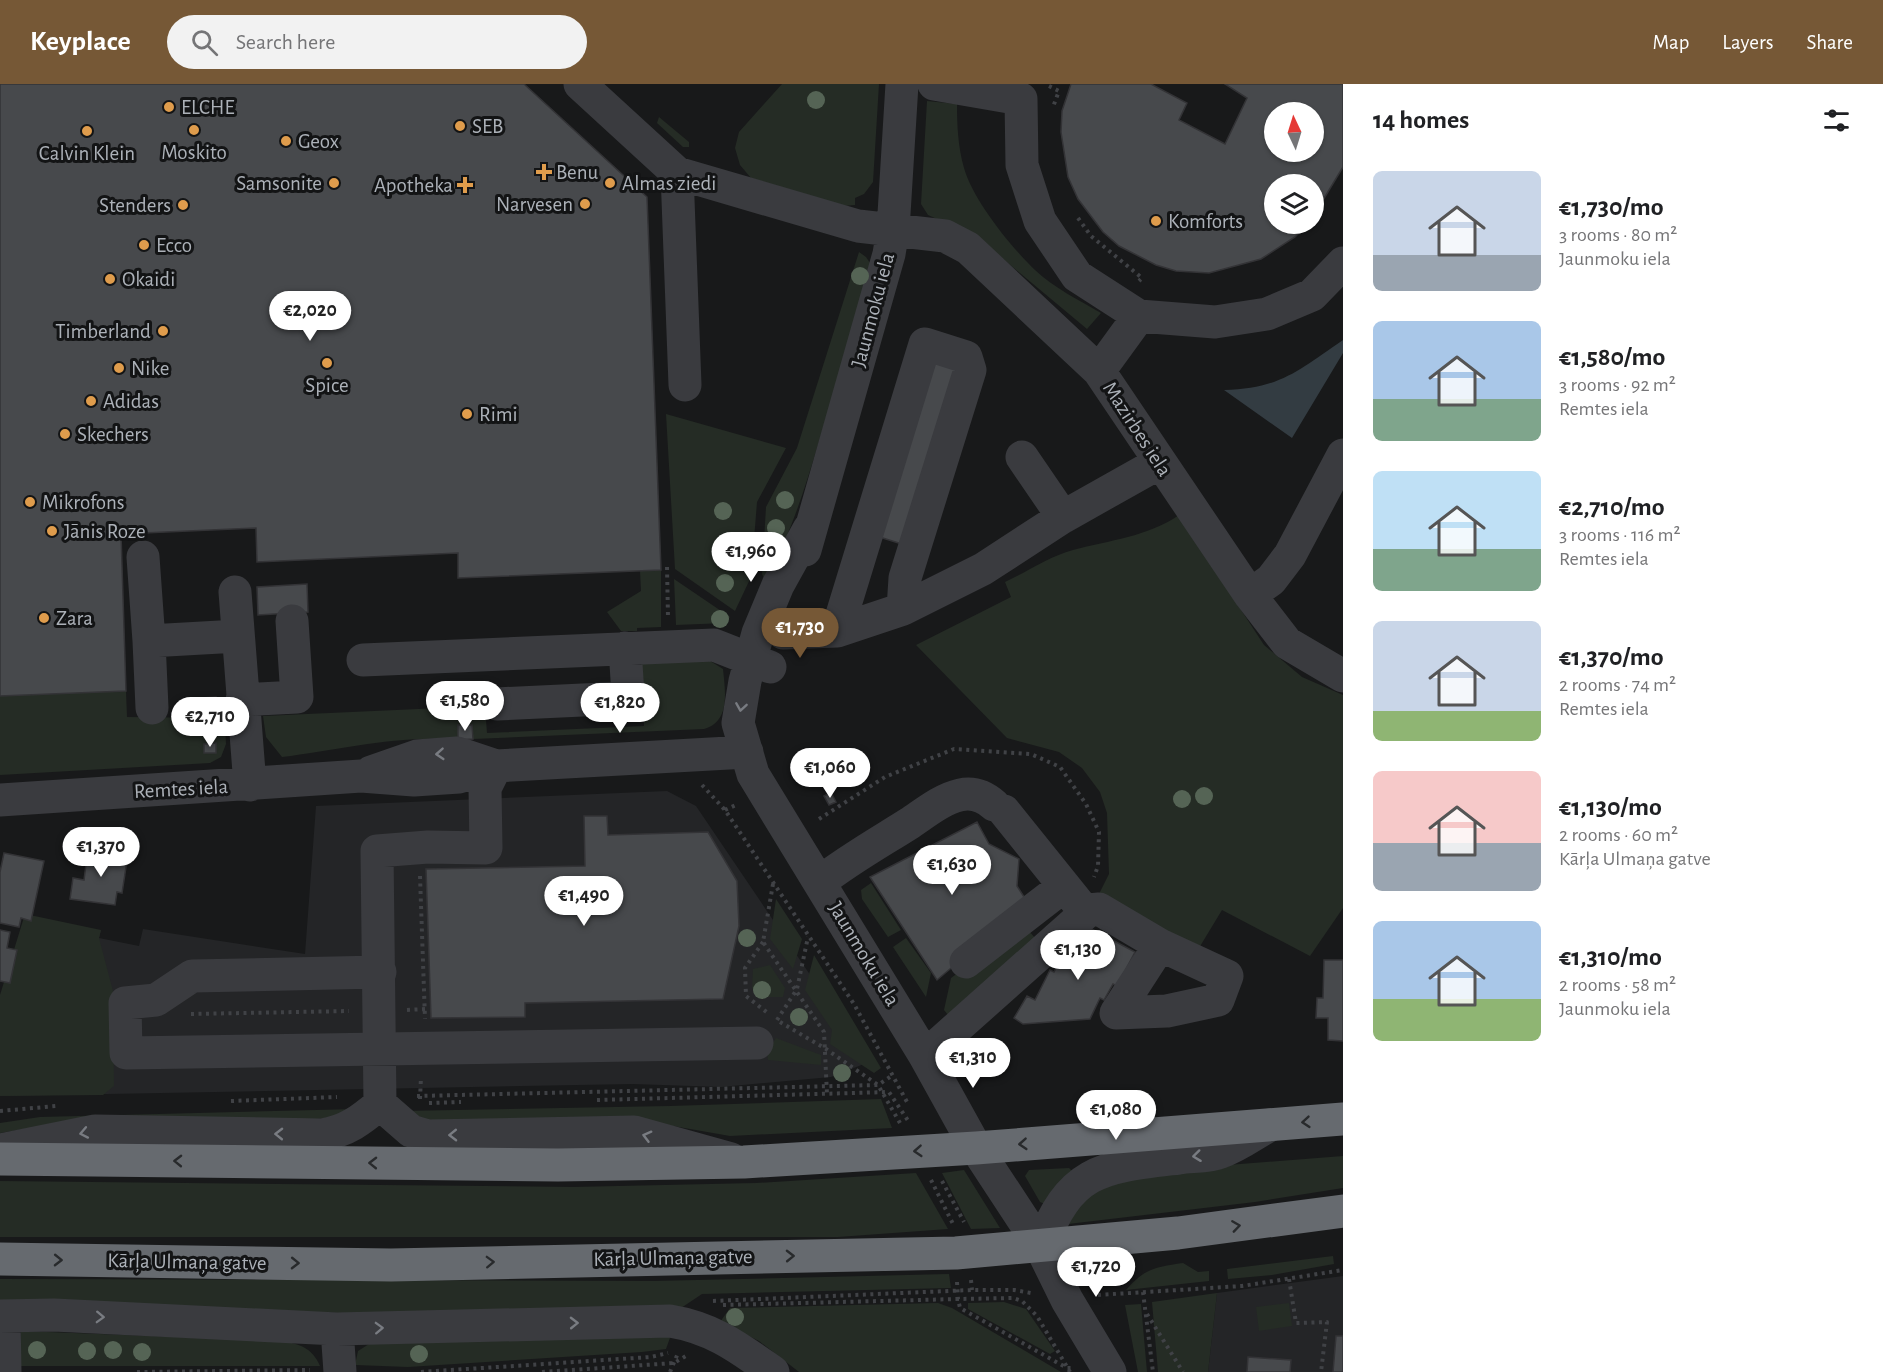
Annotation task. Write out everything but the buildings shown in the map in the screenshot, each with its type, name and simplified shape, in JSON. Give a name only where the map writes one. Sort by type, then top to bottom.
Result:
[{"type":"highway","points":[[0,1159],[558,1165],[744,1162],[976,1148],[1343,1119]]},
{"type":"highway","name":"Kārļa Ulmaņa gatve","points":[[0,1259],[391,1265],[956,1253],[1178,1233],[1343,1211]]},
{"type":"street","points":[[580,84],[677,173],[685,385]]},
{"type":"street","name":"Jaunmoku iela","points":[[760,664],[783,633],[796,591],[809,529],[880,293],[893,230],[902,84]]},
{"type":"street","points":[[934,84],[1021,99],[1022,165],[1040,221],[1077,276],[1130,310],[1215,322],[1267,314],[1312,295],[1343,263]]},
{"type":"street","name":"Mazirbes iela","points":[[677,173],[858,226],[945,236],[968,248],[1099,371],[1250,595],[1287,643],[1343,676]]},
{"type":"street","points":[[1099,371],[1130,310]]},
{"type":"street","points":[[837,632],[925,344],[966,357],[970,370],[905,578],[903,609]]},
{"type":"street","points":[[1250,595],[1271,580],[1290,555],[1343,455]]},
{"type":"street","points":[[1022,457],[1063,517]]},
{"type":"street","points":[[783,633],[837,632],[903,609],[983,569],[1063,517],[1159,463]]},
{"type":"street","name":"Jaunmoku iela","points":[[809,529],[778,585],[758,633],[760,727],[747,752],[753,774],[925,1056],[976,1148],[1041,1247],[1067,1300],[1095,1370]]},
{"type":"street","points":[[862,551],[886,573],[905,578]]},
{"type":"street","points":[[143,557],[152,708]]},
{"type":"street","points":[[235,592],[250,785]]},
{"type":"street","points":[[242,700],[297,697],[292,621]]},
{"type":"street","points":[[149,641],[238,636]]},
{"type":"street","points":[[363,660],[714,645],[760,664]]},
{"type":"street","points":[[497,705],[625,698],[628,695],[625,648]]},
{"type":"street","name":"Remtes iela","points":[[0,800],[361,776],[414,780],[459,777],[496,766],[747,752]]},
{"type":"street","points":[[0,1150],[95,1131],[322,1135],[340,1132],[357,1124],[380,1100],[381,1011],[377,851],[486,848],[485,788],[496,766]]},
{"type":"street","points":[[820,882],[841,866],[939,805],[959,795],[976,795],[986,798],[999,808],[1086,913]]},
{"type":"street","points":[[966,962],[1064,886]]},
{"type":"street","points":[[925,1056],[1086,913],[1099,909],[1160,945]]},
{"type":"street","points":[[380,972],[192,976],[156,1000],[125,1003],[126,1053],[422,1048],[767,1032]]},
{"type":"street","points":[[380,1100],[411,1131],[428,1136],[634,1132],[744,1162]]},
{"type":"street","points":[[1041,1247],[1051,1219],[1073,1188],[1101,1170],[1220,1153],[1270,1125]]},
{"type":"street","points":[[5,1372],[2,1316],[54,1315],[338,1329],[670,1321],[684,1338],[726,1338],[773,1372]]},
{"type":"street","points":[[338,1329],[340,1372]]},
{"type":"path","points":[[1044,84],[1059,91],[1049,115]]},
{"type":"path","points":[[1071,210],[1091,236],[1142,278],[1130,310]]},
{"type":"path","points":[[667,567],[669,646]]},
{"type":"path","points":[[695,777],[725,810],[854,1004],[907,1102]]},
{"type":"path","points":[[417,849],[426,1009],[420,1103]]},
{"type":"path","points":[[773,884],[763,942],[745,968],[746,996],[767,1032],[826,1049],[878,1085],[883,1092]]},
{"type":"path","points":[[767,1032],[797,989],[808,938]]},
{"type":"path","points":[[763,942],[824,1032],[827,1094]]},
{"type":"path","points":[[156,1000],[166,1015],[426,1009]]},
{"type":"path","points":[[224,1101],[380,1100],[419,1096],[878,1085],[893,1076]]},
{"type":"path","points":[[0,1111],[57,1106]]},
{"type":"path","points":[[1153,1372],[1143,1292],[1242,1286],[1343,1270]]},
{"type":"path","points":[[1289,1279],[1296,1323],[1327,1322],[1321,1372]]},
{"type":"path","points":[[670,1372],[684,1338],[706,1304],[715,1299],[972,1290],[1014,1290],[1034,1294]]},
{"type":"path","points":[[958,1299],[960,1308],[1067,1368],[1095,1370]]},
{"type":"path","points":[[1146,1312],[1183,1372]]},
{"type":"path","points":[[421,1372],[651,1357],[684,1338]]},
{"type":"path","points":[[137,1372],[340,1372]]},
{"type":"shaded area","points":[[782,84],[879,84],[873,182],[864,194],[855,198],[855,205],[843,206],[751,178],[740,165],[735,148],[739,132]]},
{"type":"shaded area","points":[[927,101],[957,104],[958,136],[964,168],[984,208],[1004,236],[1035,270],[1058,288],[1101,313],[1087,329],[978,238],[928,215],[921,204]]},
{"type":"shaded area","points":[[659,117],[689,142],[689,147],[683,147],[657,123]]},
{"type":"shaded area","points":[[859,252],[870,263],[838,379],[795,516],[765,580],[762,574],[766,507],[797,448]]},
{"type":"shaded area","points":[[1343,340],[1343,353],[1292,438],[1224,390],[1243,389],[1275,382],[1301,369]]},
{"type":"shaded area","points":[[666,414],[786,448],[757,502],[751,577],[735,611],[675,569]]},
{"type":"shaded area","points":[[1179,515],[1264,645],[1302,677],[1343,695],[1343,908],[1310,956],[1222,910],[1199,948],[1098,896],[1109,874],[1107,813],[1100,792],[1082,768],[1059,752],[1007,738],[916,645],[1011,597],[1005,582],[1047,560],[1073,550],[1141,533]]},
{"type":"shaded area","points":[[661,570],[661,627],[621,631],[607,612],[641,591],[640,571]]},
{"type":"shaded area","points":[[674,579],[730,617],[725,623],[676,625]]},
{"type":"shaded area","points":[[707,659],[723,669],[725,695],[719,720],[704,729],[473,739],[472,725],[458,725],[458,740],[393,741],[282,757],[266,737],[263,716],[485,706],[487,733],[644,726],[641,661]]},
{"type":"shaded area","points":[[126,691],[127,717],[214,718],[215,725],[225,724],[226,744],[221,757],[210,763],[0,775],[0,694]]},
{"type":"shaded area","points":[[667,791],[696,806],[869,1062],[831,1077],[721,1087],[633,1084],[0,1096],[0,995],[101,930],[99,938],[139,946],[143,929],[305,954],[316,806]]},
{"type":"shaded area","points":[[871,883],[901,930],[888,937],[862,899],[861,890]]},
{"type":"shaded area","points":[[776,899],[802,939],[793,969],[770,939]]},
{"type":"shaded area","points":[[25,914],[101,930],[99,938],[113,991],[114,1086],[103,1095],[0,1096],[0,995]]},
{"type":"shaded area","points":[[1024,925],[1035,938],[952,1020],[944,1010],[951,978]]},
{"type":"shaded area","points":[[906,938],[931,973],[926,997],[893,947]]},
{"type":"shaded area","points":[[814,955],[881,1068],[874,1073],[830,1044],[832,1030],[805,990]]},
{"type":"shaded area","points":[[770,965],[785,988],[783,997],[760,997],[752,988],[753,969]]},
{"type":"shaded area","points":[[776,1038],[821,1055],[821,1065],[768,1060],[767,1052]]},
{"type":"shaded area","points":[[881,1099],[892,1128],[730,1136],[673,1126],[437,1126],[402,1111],[670,1106]]},
{"type":"shaded area","points":[[357,1109],[349,1118],[49,1125],[0,1133],[0,1123],[40,1117]]},
{"type":"shaded area","points":[[1343,1156],[1343,1188],[1255,1202],[1068,1224],[1071,1204],[1115,1174]]},
{"type":"shaded area","points":[[1069,1168],[1072,1171],[1045,1204],[1040,1202],[1025,1176],[1029,1170]]},
{"type":"shaded area","points":[[964,1170],[1000,1228],[971,1229],[942,1173]]},
{"type":"shaded area","points":[[916,1173],[948,1229],[838,1237],[0,1237],[0,1181],[573,1187],[756,1183]]},
{"type":"shaded area","points":[[1333,1256],[1334,1264],[1272,1275],[1228,1279],[1227,1269]]},
{"type":"shaded area","points":[[1183,1263],[1198,1272],[1209,1271],[1209,1281],[1126,1290],[1145,1273]]},
{"type":"shaded area","points":[[949,1274],[951,1288],[702,1294],[681,1308],[393,1315],[0,1300],[0,1279],[653,1281]]},
{"type":"shaded area","points":[[1343,1276],[1343,1372],[1208,1372],[1217,1293]]},
{"type":"shaded area","points":[[1217,1293],[1208,1372],[1158,1372],[1152,1302]]},
{"type":"shaded area","points":[[1004,1302],[1026,1309],[1055,1351],[1050,1354],[968,1309],[968,1303]]},
{"type":"shaded area","points":[[938,1303],[952,1308],[1061,1372],[799,1372],[759,1341],[720,1322],[730,1308]]},
{"type":"shaded area","points":[[1289,1303],[1292,1326],[1259,1331],[1256,1307]]},
{"type":"shaded area","points":[[1141,1304],[1147,1372],[1138,1372],[1125,1305]]},
{"type":"shaded area","points":[[21,1331],[281,1341],[309,1351],[320,1366],[21,1366]]},
{"type":"shaded area","points":[[671,1335],[666,1349],[642,1352],[408,1367],[355,1365],[358,1351],[369,1344]]},
{"type":"place","name":"ELCHE","points":[[169,107]]},
{"type":"place","name":"SEB","points":[[460,126]]},
{"type":"place","name":"Moskito","points":[[194,130]]},
{"type":"place","name":"Calvin Klein","points":[[87,131]]},
{"type":"place","name":"Geox","points":[[286,141]]},
{"type":"place","name":"Benu","points":[[544,172]]},
{"type":"place","name":"Samsonite","points":[[334,183]]},
{"type":"place","name":"Almas ziedi","points":[[610,183]]},
{"type":"place","name":"Apotheka","points":[[465,185]]},
{"type":"place","name":"Narvesen","points":[[585,204]]},
{"type":"place","name":"Stenders","points":[[183,205]]},
{"type":"place","name":"Komforts","points":[[1156,221]]},
{"type":"place","name":"Ecco","points":[[144,245]]},
{"type":"place","name":"Okaidi","points":[[110,279]]},
{"type":"place","name":"Timberland","points":[[163,331]]},
{"type":"place","name":"Spice","points":[[327,363]]},
{"type":"place","name":"Nike","points":[[119,368]]},
{"type":"place","name":"Adidas","points":[[91,401]]},
{"type":"place","name":"Rimi","points":[[467,414]]},
{"type":"place","name":"Skechers","points":[[65,434]]},
{"type":"place","name":"Mikrofons","points":[[30,502]]},
{"type":"place","name":"Jānis Roze","points":[[52,531]]},
{"type":"place","name":"Zara","points":[[44,618]]}]
